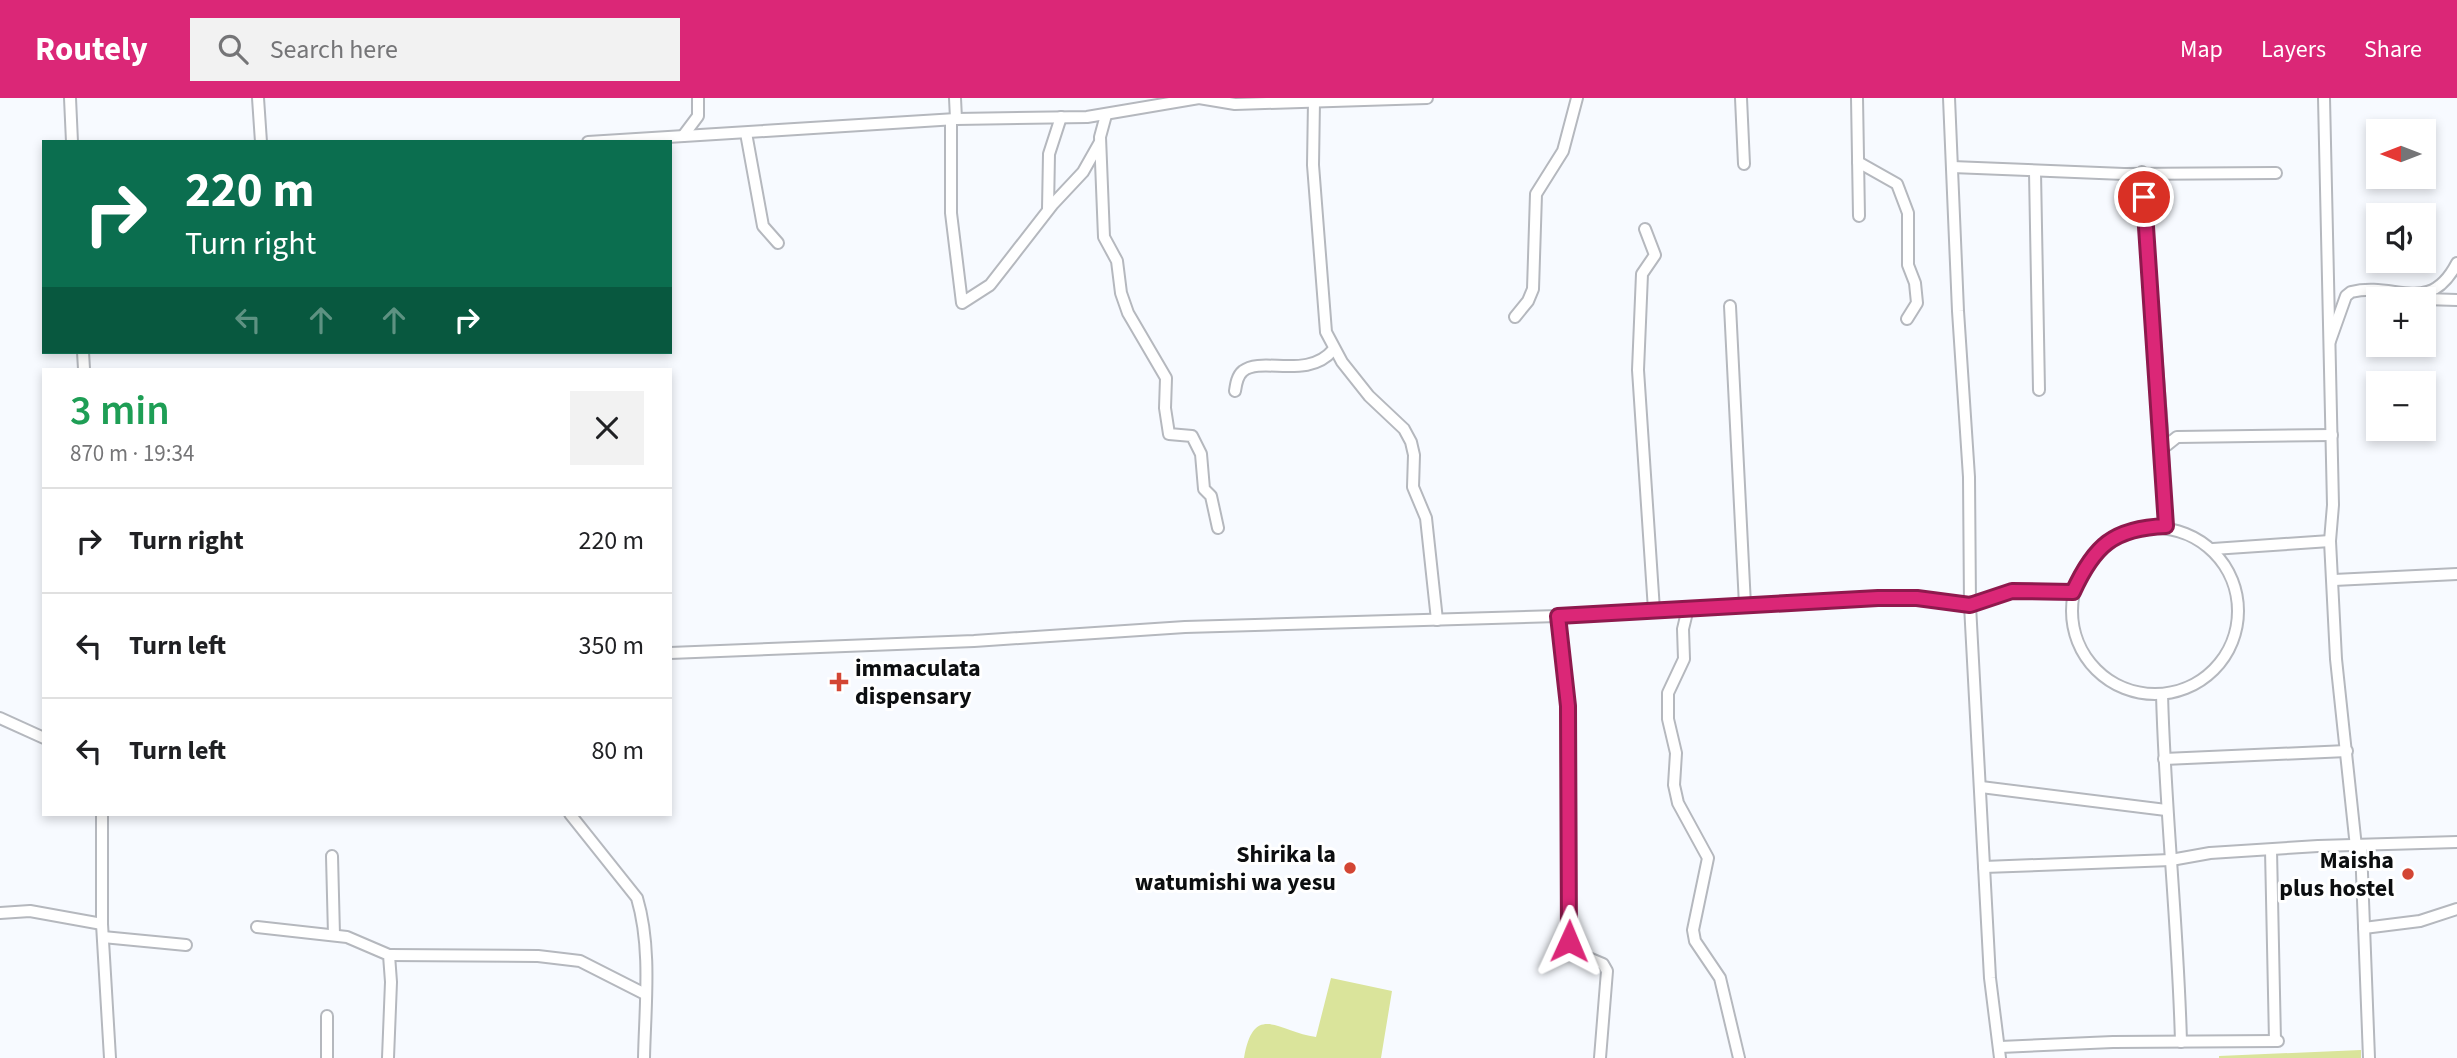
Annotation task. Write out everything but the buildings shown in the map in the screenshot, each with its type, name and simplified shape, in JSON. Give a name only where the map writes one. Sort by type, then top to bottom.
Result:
[{"type":"street","points":[[70,98],[72,140]]},
{"type":"street","points":[[258,98],[261,140]]},
{"type":"street","points":[[683,136],[698,116],[698,98]]},
{"type":"street","points":[[955,98],[951,213],[962,303],[990,285],[1048,209],[1083,172],[1100,142]]},
{"type":"street","points":[[620,140],[954,120],[1106,115],[1199,98],[1235,104],[1316,99],[1427,98]]},
{"type":"street","points":[[1514,317],[1528,301],[1533,289],[1536,194],[1563,150],[1577,98]]},
{"type":"street","points":[[1741,98],[1744,164]]},
{"type":"street","points":[[1857,98],[1859,216]]},
{"type":"street","points":[[1949,98],[1969,477],[1970,605],[1990,978],[2000,1053],[2181,1042],[2276,1041],[2271,850]]},
{"type":"street","points":[[2324,98],[2333,505],[2330,541],[2336,659],[2359,847],[2369,1058]]},
{"type":"street","points":[[1316,99],[1313,165],[1326,332],[1333,349],[1369,396],[1404,429],[1411,442],[1414,455],[1413,487],[1426,518],[1437,620]]},
{"type":"street","points":[[1106,115],[1100,142],[1104,237],[1117,261],[1121,293],[1151,356],[1166,378],[1165,408],[1169,434],[1192,436],[1198,445],[1204,489],[1211,496],[1218,528]]},
{"type":"street","points":[[1048,209],[1049,154],[1061,117]]},
{"type":"street","points":[[746,132],[762,226],[778,243]]},
{"type":"street","points":[[1858,162],[1898,184],[1908,213],[1908,265],[1915,282],[1917,303],[1907,319]]},
{"type":"street","points":[[1952,167],[2035,172],[2276,173]]},
{"type":"street","points":[[2035,172],[2039,390]]},
{"type":"street","points":[[2142,172],[2162,429],[2166,526]]},
{"type":"street","points":[[1645,229],[1655,255],[1642,274],[1638,370],[1654,610]]},
{"type":"street","points":[[2436,288],[2442,286],[2457,262]]},
{"type":"street","points":[[2329,345],[2346,296],[2351,292],[2366,292]]},
{"type":"street","points":[[2436,299],[2457,300]]},
{"type":"street","points":[[1730,306],[1745,605]]},
{"type":"street","points":[[1235,391],[1237,378],[1249,368],[1310,364],[1333,349]]},
{"type":"street","points":[[2162,429],[2177,437],[2332,435]]},
{"type":"street","points":[[2162,449],[2177,437]]},
{"type":"street","points":[[2148,526],[2166,526],[2183,531],[2213,549],[2233,578],[2240,613],[2232,647],[2211,675],[2180,692],[2145,695],[2112,684],[2086,660],[2073,627],[2073,592],[2088,560],[2115,537],[2148,526]]},
{"type":"street","points":[[2213,549],[2330,541]]},
{"type":"street","points":[[2334,580],[2457,573]]},
{"type":"street","points":[[672,653],[974,641],[1185,627],[1558,616],[1878,598],[1917,598],[1970,605],[2012,591],[2073,592]]},
{"type":"street","points":[[1688,608],[1683,629],[1684,659],[1666,698],[1676,753],[1674,785],[1687,824],[1708,858],[1693,930],[1695,941],[1720,978],[1739,1058]]},
{"type":"street","points":[[1558,616],[1568,706],[1569,941],[1572,951],[1603,964],[1607,971],[1600,1058]]},
{"type":"street","points":[[2162,694],[2166,810],[2178,925],[2181,1042]]},
{"type":"street","points":[[0,718],[42,737]]},
{"type":"street","points":[[2164,759],[2347,751]]},
{"type":"street","points":[[1980,787],[2166,810]]},
{"type":"street","points":[[102,816],[102,924],[110,1058]]},
{"type":"street","points":[[572,816],[637,898],[645,955],[644,1058]]},
{"type":"street","points":[[1984,867],[2171,860],[2210,853],[2457,842]]},
{"type":"street","points":[[332,856],[334,935]]},
{"type":"street","points":[[2364,928],[2420,920],[2457,909]]},
{"type":"street","points":[[0,914],[30,911],[102,924]]},
{"type":"street","points":[[257,927],[347,937],[389,955],[538,956],[580,961],[645,995]]},
{"type":"street","points":[[103,937],[186,945]]},
{"type":"street","points":[[388,1058],[391,982],[389,955]]},
{"type":"street","points":[[327,1016],[327,1058]]},
{"type":"green space","points":[[1331,978],[1392,991],[1381,1058],[1244,1058],[1248,1041],[1254,1030],[1261,1025],[1280,1026],[1316,1037]]},
{"type":"green space","points":[[2361,1050],[2361,1058],[2219,1058],[2219,1056]]},
{"type":"place","name":"immaculata dispensary","points":[[839,682]]},
{"type":"place","name":"Shirika la watumishi wa yesu","points":[[1350,868]]},
{"type":"place","name":"Maisha plus hostel","points":[[2408,874]]},
{"type":"route","points":[[1569,941],[1568,706],[1558,616],[1878,598],[1917,598],[1970,605],[2012,591],[2073,592],[2088,560],[2115,537],[2148,526],[2166,526],[2162,429],[2157,393],[2144,197]]}]
